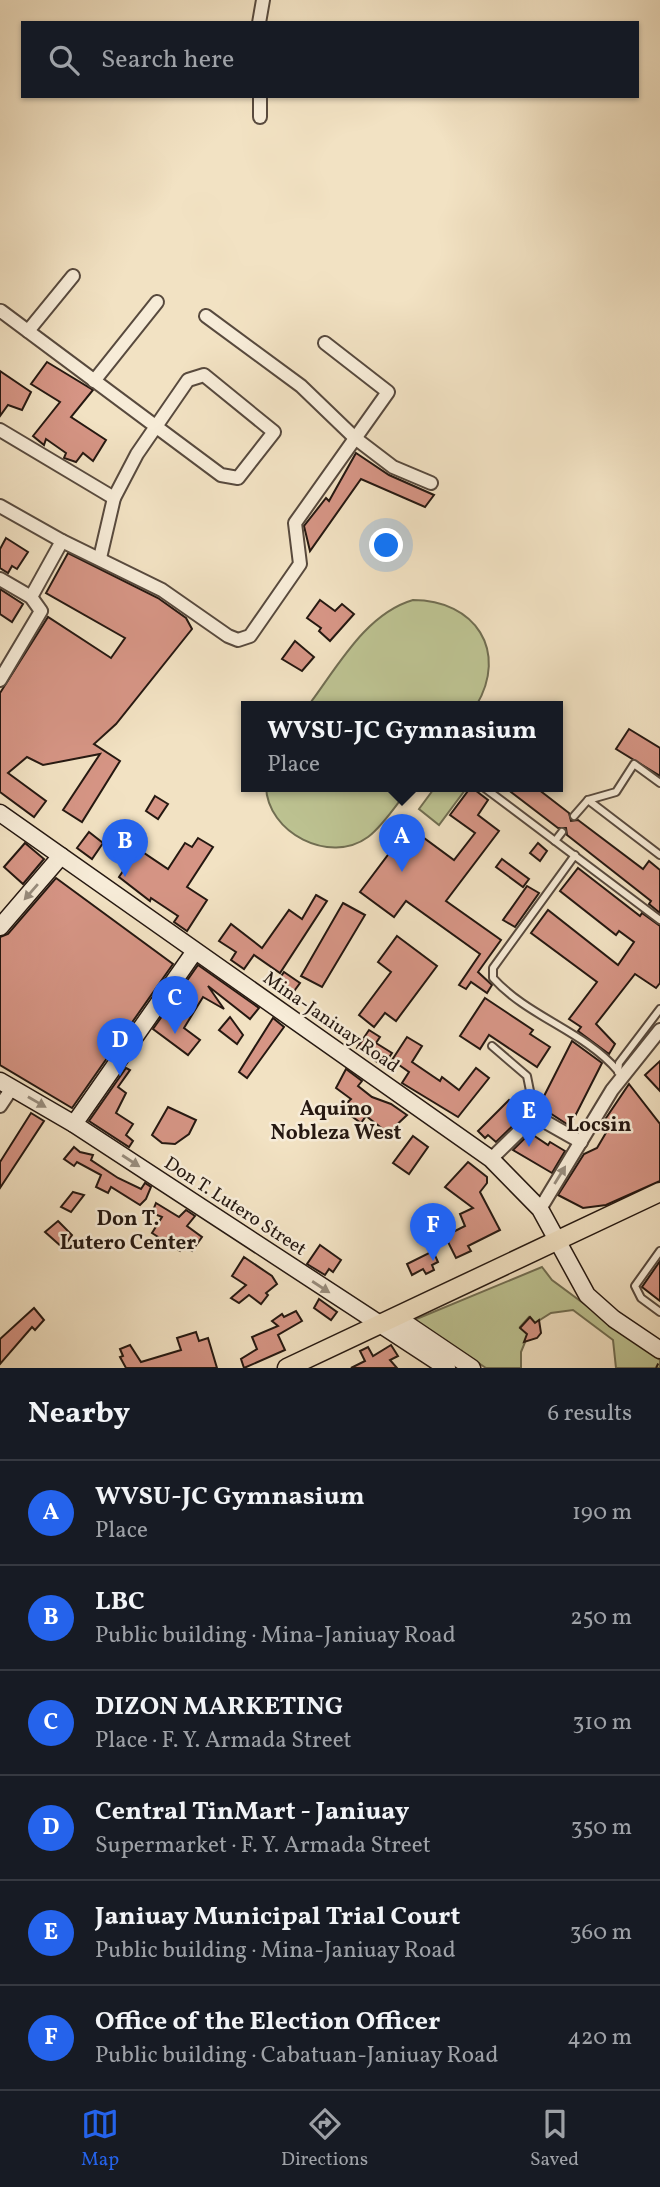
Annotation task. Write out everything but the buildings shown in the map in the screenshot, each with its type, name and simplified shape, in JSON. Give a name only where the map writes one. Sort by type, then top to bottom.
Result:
[{"type":"main road","name":"Mina-Janiuay Road","points":[[0,813],[491,1159],[540,1209],[587,1295],[614,1319],[660,1350]]},
{"type":"main road","points":[[0,927],[61,856]]},
{"type":"main road","points":[[75,1124],[195,951]]},
{"type":"main road","name":"Don T. Lutero Street","points":[[6,1084],[75,1124],[390,1322],[472,1368]]},
{"type":"main road","points":[[287,1368],[659,1194]]},
{"type":"main road","name":"Don T. Lutero Street","points":[[390,1322],[447,1368]]},
{"type":"street","points":[[260,21],[263,0]]},
{"type":"street","points":[[260,98],[260,117]]},
{"type":"street","points":[[28,331],[73,276]]},
{"type":"street","points":[[94,381],[157,302]]},
{"type":"street","points":[[0,312],[28,331],[156,428],[221,475],[239,478],[274,432],[204,375],[188,380],[156,428],[114,498],[100,558]]},
{"type":"street","points":[[206,316],[301,386],[355,438],[393,467],[431,483]]},
{"type":"street","points":[[0,506],[62,541],[162,590],[228,636],[238,640],[250,636],[300,564],[295,523],[388,392],[325,343]]},
{"type":"street","points":[[0,430],[114,498]]},
{"type":"street","points":[[31,597],[62,541]]},
{"type":"street","points":[[0,579],[31,597],[41,611],[0,680]]},
{"type":"street","points":[[540,1209],[619,1076],[660,1030]]},
{"type":"street","points":[[0,1106],[6,1084]]},
{"type":"street","points":[[491,1159],[535,1116],[581,1142]]},
{"type":"lane","points":[[574,817],[588,800],[616,792],[634,764],[660,783]]},
{"type":"lane","points":[[489,792],[660,920]]},
{"type":"lane","points":[[588,800],[660,855]]},
{"type":"lane","points":[[555,842],[562,832]]},
{"type":"lane","points":[[575,855],[493,968],[493,978],[565,1030],[574,1033],[619,1076]]},
{"type":"lane","points":[[619,1076],[619,1063],[660,1009]]},
{"type":"lane","points":[[492,1046],[527,1076],[535,1116]]},
{"type":"lane","points":[[660,1251],[635,1286],[641,1298],[660,1311]]},
{"type":"path","points":[[656,1368],[660,1362]]},
{"type":"green space","points":[[413,600],[435,602],[454,609],[469,619],[480,632],[487,648],[489,666],[478,701],[312,701],[353,644],[380,617]]},
{"type":"green space","points":[[267,792],[406,792],[368,837],[353,845],[336,847],[319,846],[303,840],[277,818],[269,803]]},
{"type":"green space","points":[[432,792],[464,792],[439,825],[419,809]]},
{"type":"green space","points":[[542,1267],[552,1280],[660,1360],[660,1368],[616,1368],[613,1340],[573,1310],[551,1313],[535,1323],[529,1317],[520,1327],[528,1335],[521,1352],[521,1368],[486,1368],[414,1320]]},
{"type":"place","name":"WVSU-JC Gymnasium","points":[[402,872]]},
{"type":"place","name":"LBC","points":[[125,877]]},
{"type":"place","name":"DIZON MARKETING","points":[[175,1034]]},
{"type":"place","name":"Central TinMart - Janiuay","points":[[120,1076]]},
{"type":"place","name":"Janiuay Municipal Trial Court","points":[[529,1147]]},
{"type":"place","name":"Office of the Election Officer","points":[[433,1261]]},
{"type":"district","name":"Aquino Nobleza West","points":[[336,1120]]},
{"type":"district","name":"Locsin","points":[[599,1124]]},
{"type":"district","name":"Don T. Lutero Center","points":[[128,1230]]}]
